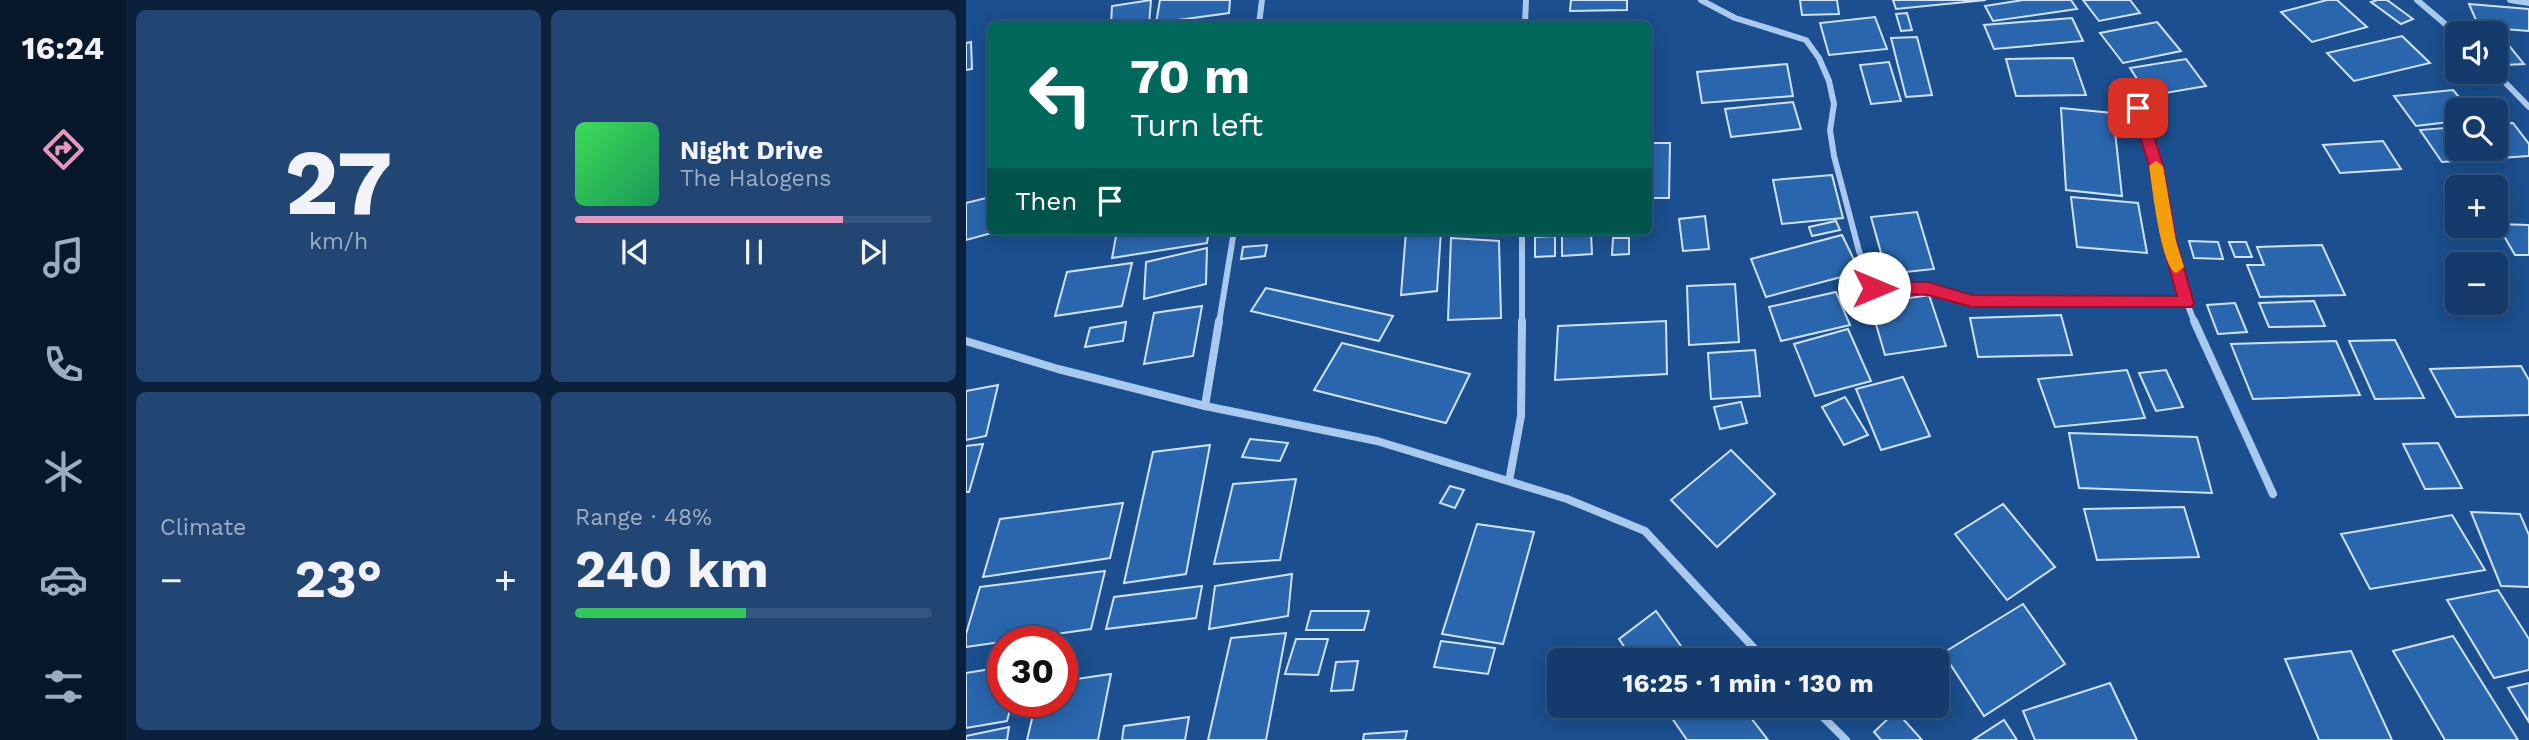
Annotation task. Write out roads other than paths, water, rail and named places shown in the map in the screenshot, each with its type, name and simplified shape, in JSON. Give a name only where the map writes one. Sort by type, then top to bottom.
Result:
[{"type":"street","points":[[1259,21],[1262,0]]},
{"type":"street","points":[[1525,21],[1526,0]]},
{"type":"street","points":[[1701,0],[1735,18],[1806,40],[1819,58],[1829,81],[1834,104],[1830,130],[1834,156],[1859,251],[1874,288],[1928,289],[1972,301],[2186,303]]},
{"type":"street","points":[[2417,0],[2445,24]]},
{"type":"street","points":[[2510,0],[2529,3]]},
{"type":"street","points":[[2507,84],[2529,107]]},
{"type":"street","points":[[2138,108],[2156,165],[2169,241],[2186,303],[2273,494]]},
{"type":"street","points":[[1205,406],[1233,235]]},
{"type":"street","points":[[1509,481],[1521,416],[1522,235]]},
{"type":"street","points":[[966,341],[1058,369],[1205,406],[1377,441],[1567,499],[1645,531],[1754,648]]},
{"type":"street","points":[[1824,718],[1846,740]]}]
